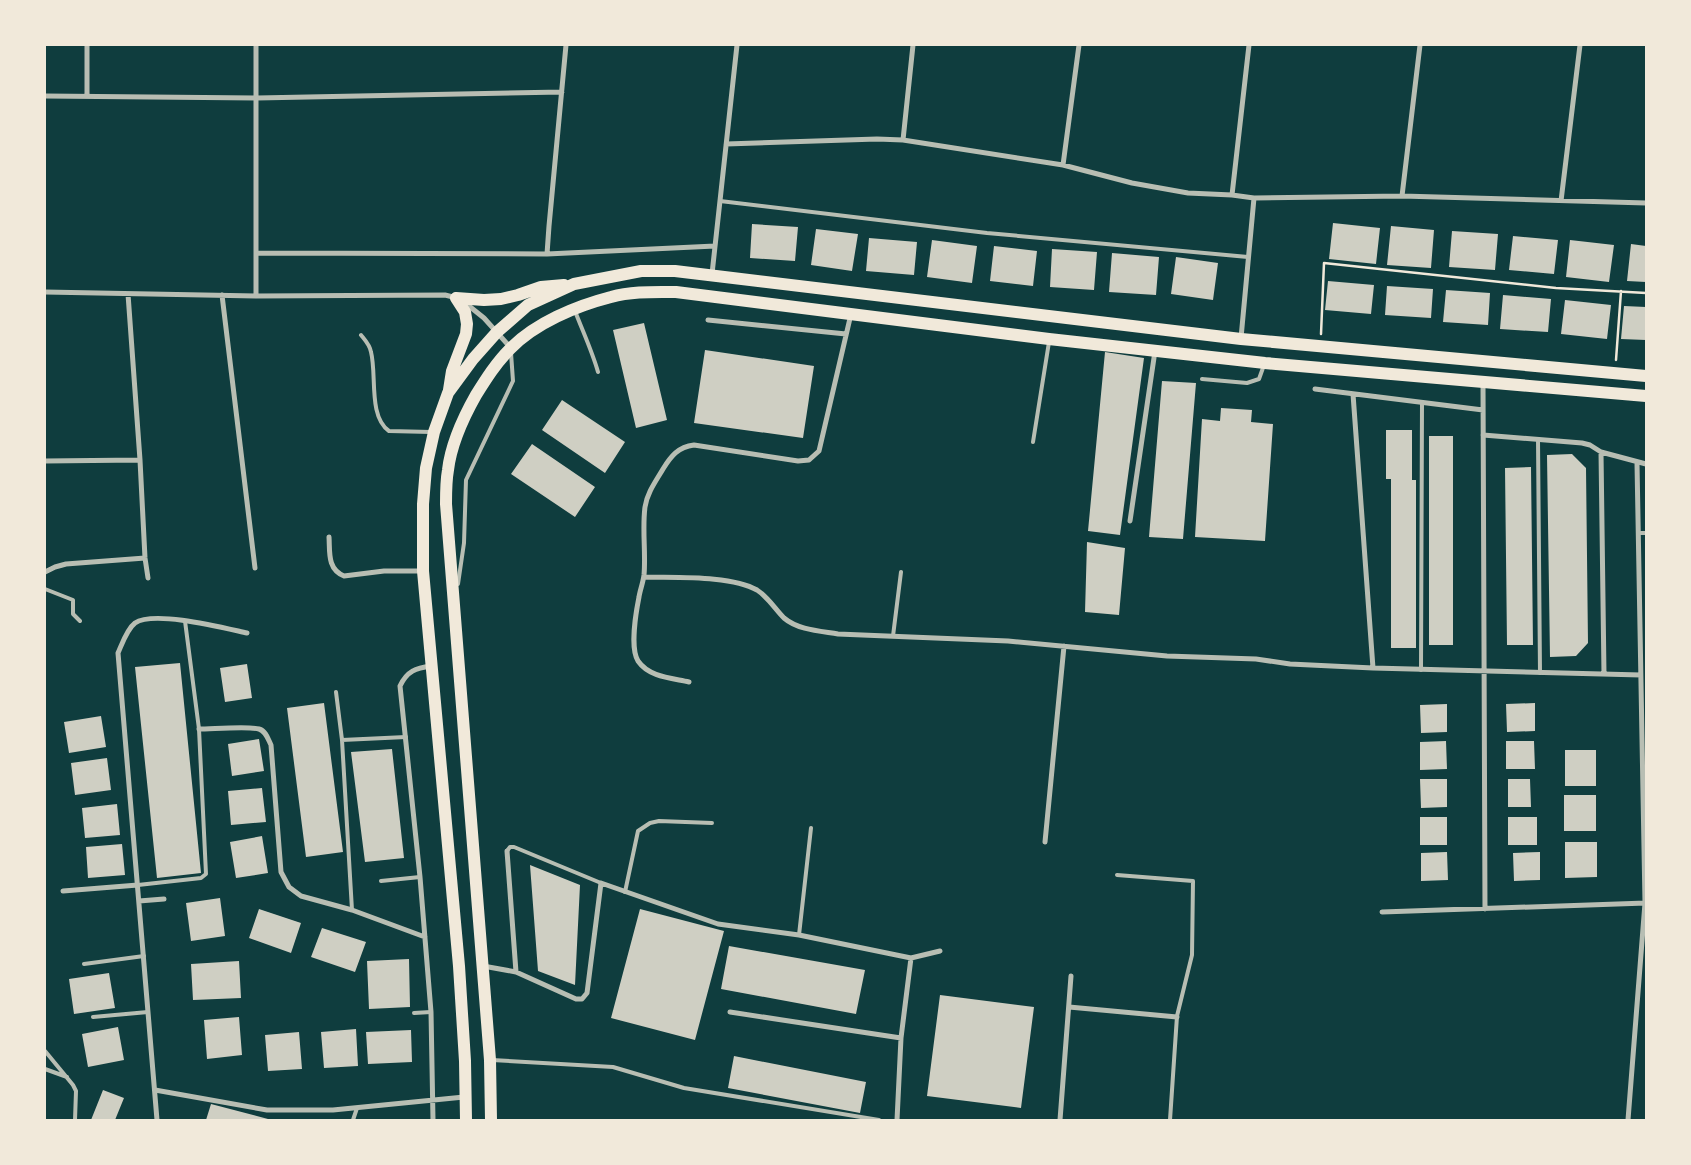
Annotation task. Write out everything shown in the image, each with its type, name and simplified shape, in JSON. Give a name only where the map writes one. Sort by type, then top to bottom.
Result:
[{"type":"highway","points":[[456,298],[484,300],[518,296],[541,287],[574,284],[641,271],[675,271],[1242,339],[1646,376]]},
{"type":"highway","points":[[448,393],[473,359],[497,332],[528,306],[574,284]]},
{"type":"highway","points":[[491,1120],[490,1060],[483,966],[453,613],[446,504],[448,469],[456,437],[470,404],[491,371],[511,348],[540,326],[574,309],[612,297],[643,292],[676,292],[1049,339],[1265,363],[1646,396]]},
{"type":"highway","points":[[456,298],[465,312],[467,324],[462,349],[452,371],[448,393],[434,432],[426,468],[423,504],[423,571],[459,966],[466,1120]]},
{"type":"street","points":[[87,45],[87,96]]},
{"type":"street","points":[[256,45],[256,296]]},
{"type":"street","points":[[548,254],[548,226],[566,45]]},
{"type":"street","points":[[712,274],[737,45]]},
{"type":"street","points":[[903,140],[913,45]]},
{"type":"street","points":[[1063,165],[1079,45]]},
{"type":"street","points":[[1232,195],[1249,45]]},
{"type":"street","points":[[1402,196],[1420,45]]},
{"type":"street","points":[[1561,201],[1580,45]]},
{"type":"street","points":[[45,96],[257,98],[562,92]]},
{"type":"street","points":[[726,144],[877,139],[903,140],[1063,165],[1132,183],[1188,193],[1254,198],[1402,196],[1646,203]]},
{"type":"street","points":[[1242,339],[1254,198]]},
{"type":"street","points":[[257,253],[548,254],[715,246]]},
{"type":"street","points":[[45,292],[256,296],[445,295],[456,298],[471,307],[511,348]]},
{"type":"street","points":[[128,294],[145,558],[148,578]]},
{"type":"street","points":[[222,295],[255,568]]},
{"type":"street","points":[[689,682],[652,674],[643,667],[633,649],[638,598],[644,577],[645,506],[651,488],[669,460],[684,446],[694,445],[798,461],[810,460],[819,451],[852,313]]},
{"type":"street","points":[[708,320],[846,334]]},
{"type":"street","points":[[1130,521],[1155,351]]},
{"type":"street","points":[[1483,382],[1485,909]]},
{"type":"street","points":[[1315,389],[1483,410]]},
{"type":"street","points":[[1353,394],[1373,668]]},
{"type":"street","points":[[1483,435],[1582,442],[1601,452],[1646,464]]},
{"type":"street","points":[[1601,452],[1604,674]]},
{"type":"street","points":[[45,461],[140,460]]},
{"type":"street","points":[[1628,1120],[1645,903],[1644,691],[1641,675],[1643,643],[1639,584],[1637,463]]},
{"type":"street","points":[[330,537],[330,562],[333,568],[344,576],[384,570],[423,571]]},
{"type":"street","points":[[45,572],[66,564],[145,558]]},
{"type":"street","points":[[644,577],[722,580],[745,585],[758,591],[785,618],[795,625],[838,634],[1008,641],[1167,656],[1256,659],[1290,664],[1422,670],[1641,675]]},
{"type":"street","points":[[1639,584],[1646,583]]},
{"type":"street","points":[[157,1120],[118,653],[125,637],[134,624],[144,618],[185,621],[247,633]]},
{"type":"street","points":[[1045,842],[1064,646]]},
{"type":"street","points":[[432,666],[418,668],[410,672],[400,686],[420,877],[431,1012],[433,1120]]},
{"type":"street","points":[[199,729],[252,728],[261,729],[267,735],[271,745],[281,872],[289,887],[301,896],[352,910],[425,938]]},
{"type":"street","points":[[507,851],[516,972]]},
{"type":"street","points":[[483,966],[516,972],[576,999],[582,999],[587,993],[601,882],[718,924],[799,935],[911,958],[940,951]]},
{"type":"street","points":[[63,891],[138,885]]},
{"type":"street","points":[[139,901],[164,898]]},
{"type":"street","points":[[1382,912],[1645,903]]},
{"type":"street","points":[[897,1120],[901,1038],[911,958]]},
{"type":"street","points":[[1060,1120],[1071,976]]},
{"type":"street","points":[[1069,1007],[1177,1017]]},
{"type":"street","points":[[730,1012],[901,1038]]},
{"type":"street","points":[[155,1090],[267,1110],[333,1110],[466,1097]]},
{"type":"lane","points":[[720,201],[987,233],[1248,257]]},
{"type":"lane","points":[[574,309],[584,337],[592,349],[598,372]]},
{"type":"lane","points":[[361,335],[372,352],[376,406],[384,427],[390,431],[434,432]]},
{"type":"lane","points":[[1033,442],[1049,339]]},
{"type":"lane","points":[[453,613],[464,543],[466,480],[513,381],[511,348]]},
{"type":"lane","points":[[1202,379],[1252,382],[1262,374],[1265,363]]},
{"type":"lane","points":[[1422,402],[1422,670]]},
{"type":"lane","points":[[1538,440],[1540,672]]},
{"type":"lane","points":[[1638,533],[1646,533]]},
{"type":"lane","points":[[893,636],[902,572]]},
{"type":"lane","points":[[45,588],[73,600],[73,614],[80,621]]},
{"type":"lane","points":[[138,885],[201,878],[206,874],[199,729],[185,621]]},
{"type":"lane","points":[[336,692],[342,740],[352,910]]},
{"type":"lane","points":[[342,740],[406,737]]},
{"type":"lane","points":[[625,892],[638,831],[650,823],[712,822]]},
{"type":"lane","points":[[799,935],[811,828]]},
{"type":"lane","points":[[507,851],[510,847],[514,847],[601,882]]},
{"type":"lane","points":[[1117,875],[1194,881],[1192,955],[1177,1017],[1170,1120]]},
{"type":"lane","points":[[381,880],[420,877]]},
{"type":"lane","points":[[84,964],[144,956]]},
{"type":"lane","points":[[93,1017],[148,1012]]},
{"type":"lane","points":[[414,1013],[431,1012]]},
{"type":"lane","points":[[45,1051],[69,1078],[76,1090],[75,1120]]},
{"type":"lane","points":[[490,1060],[613,1067],[684,1088],[879,1120]]},
{"type":"lane","points":[[45,1069],[69,1078]]},
{"type":"lane","points":[[354,1120],[357,1108]]},
{"type":"path","points":[[1320,346],[1324,264],[1556,288],[1646,293]]},
{"type":"path","points":[[1614,374],[1621,291]]},
{"type":"building","points":[[1333,223],[1380,228],[1376,264],[1329,259]]},
{"type":"building","points":[[752,224],[798,227],[795,261],[750,258]]},
{"type":"building","points":[[1391,226],[1434,230],[1431,268],[1387,265]]},
{"type":"building","points":[[816,229],[858,234],[852,271],[811,265]]},
{"type":"building","points":[[1452,231],[1498,234],[1495,270],[1449,267]]},
{"type":"building","points":[[1513,236],[1558,240],[1554,274],[1509,270]]},
{"type":"building","points":[[869,238],[917,242],[914,275],[866,271]]},
{"type":"building","points":[[932,240],[977,246],[972,283],[927,277]]},
{"type":"building","points":[[1570,240],[1614,245],[1609,282],[1566,277]]},
{"type":"building","points":[[1631,244],[1646,246],[1646,282],[1627,281]]},
{"type":"building","points":[[994,246],[1037,251],[1033,286],[990,281]]},
{"type":"building","points":[[1052,249],[1097,252],[1094,290],[1050,287]]},
{"type":"building","points":[[1112,253],[1159,257],[1156,295],[1109,292]]},
{"type":"building","points":[[1176,257],[1218,263],[1213,300],[1171,294]]},
{"type":"building","points":[[1328,281],[1374,285],[1371,314],[1325,310]]},
{"type":"building","points":[[1387,286],[1433,289],[1431,318],[1385,315]]},
{"type":"building","points":[[1446,290],[1490,293],[1488,325],[1443,322]]},
{"type":"building","points":[[1503,295],[1551,299],[1548,332],[1500,329]]},
{"type":"building","points":[[1565,300],[1611,305],[1607,339],[1561,334]]},
{"type":"building","points":[[1624,306],[1646,307],[1646,340],[1621,339]]},
{"type":"building","points":[[644,323],[667,420],[636,428],[613,330]]},
{"type":"building","points":[[705,350],[814,366],[803,438],[694,423]]},
{"type":"building","points":[[1105,352],[1144,358],[1120,535],[1088,531]]},
{"type":"building","points":[[1162,381],[1196,383],[1183,539],[1149,537]]},
{"type":"building","points":[[562,400],[625,442],[605,473],[542,430]]},
{"type":"building","points":[[1221,408],[1252,410],[1251,422],[1273,424],[1265,541],[1195,537],[1202,419],[1220,421]]},
{"type":"building","points":[[1386,430],[1412,430],[1412,480],[1416,480],[1416,648],[1391,648],[1391,479],[1386,479]]},
{"type":"building","points":[[1429,436],[1453,436],[1453,645],[1429,645]]},
{"type":"building","points":[[532,444],[595,487],[575,517],[511,474]]},
{"type":"building","points":[[1572,454],[1586,468],[1588,643],[1576,656],[1550,657],[1547,455]]},
{"type":"building","points":[[1531,467],[1533,645],[1507,645],[1505,468]]},
{"type":"building","points":[[1087,542],[1125,548],[1119,615],[1085,612]]},
{"type":"building","points":[[180,663],[201,873],[157,878],[135,667]]},
{"type":"building","points":[[247,664],[252,698],[225,702],[220,668]]},
{"type":"building","points":[[324,703],[343,852],[306,857],[287,708]]},
{"type":"building","points":[[1535,703],[1535,731],[1507,732],[1506,704]]},
{"type":"building","points":[[1447,704],[1447,732],[1421,733],[1420,705]]},
{"type":"building","points":[[101,716],[106,747],[69,753],[64,722]]},
{"type":"building","points":[[259,739],[264,771],[232,776],[228,744]]},
{"type":"building","points":[[1446,741],[1447,769],[1420,770],[1420,742]]},
{"type":"building","points":[[1506,741],[1534,741],[1535,769],[1506,769]]},
{"type":"building","points":[[392,749],[404,858],[365,862],[351,752]]},
{"type":"building","points":[[1565,750],[1596,750],[1596,786],[1565,786]]},
{"type":"building","points":[[107,758],[111,790],[75,795],[71,763]]},
{"type":"building","points":[[1420,779],[1447,779],[1447,807],[1421,808]]},
{"type":"building","points":[[1508,779],[1530,779],[1531,807],[1508,807]]},
{"type":"building","points":[[262,788],[266,822],[231,825],[228,791]]},
{"type":"building","points":[[1564,795],[1596,795],[1596,831],[1564,831]]},
{"type":"building","points":[[117,804],[120,835],[85,838],[82,808]]},
{"type":"building","points":[[1420,817],[1447,817],[1447,845],[1420,845]]},
{"type":"building","points":[[1508,817],[1537,817],[1537,845],[1508,845]]},
{"type":"building","points":[[262,836],[268,873],[236,878],[230,842]]},
{"type":"building","points":[[1565,842],[1597,842],[1597,877],[1565,878]]},
{"type":"building","points":[[122,844],[125,875],[88,878],[86,847]]},
{"type":"building","points":[[1447,852],[1448,880],[1421,881],[1421,853]]},
{"type":"building","points":[[1540,852],[1540,880],[1514,881],[1513,853]]},
{"type":"building","points":[[530,865],[580,885],[575,985],[538,971]]},
{"type":"building","points":[[220,898],[225,936],[191,941],[186,903]]},
{"type":"building","points":[[259,909],[301,923],[291,953],[249,938]]},
{"type":"building","points":[[640,909],[724,931],[695,1040],[611,1018]]},
{"type":"building","points":[[322,928],[366,942],[355,972],[311,957]]},
{"type":"building","points":[[729,946],[865,970],[856,1014],[721,989]]},
{"type":"building","points":[[409,959],[410,1007],[369,1009],[367,961]]},
{"type":"building","points":[[239,961],[241,998],[193,1000],[191,964]]},
{"type":"building","points":[[109,973],[115,1008],[74,1014],[69,979]]},
{"type":"building","points":[[940,995],[1034,1007],[1021,1108],[927,1096]]},
{"type":"building","points":[[239,1017],[242,1055],[207,1059],[204,1020]]},
{"type":"building","points":[[118,1027],[124,1060],[88,1067],[82,1034]]},
{"type":"building","points":[[356,1029],[358,1066],[324,1068],[321,1032]]},
{"type":"building","points":[[411,1030],[412,1062],[368,1064],[366,1032]]},
{"type":"building","points":[[299,1032],[302,1069],[268,1071],[265,1035]]},
{"type":"building","points":[[734,1056],[866,1082],[860,1113],[728,1088]]},
{"type":"building","points":[[103,1090],[124,1098],[115,1120],[91,1120]]},
{"type":"building","points":[[211,1104],[268,1119],[268,1120],[206,1120]]}]
